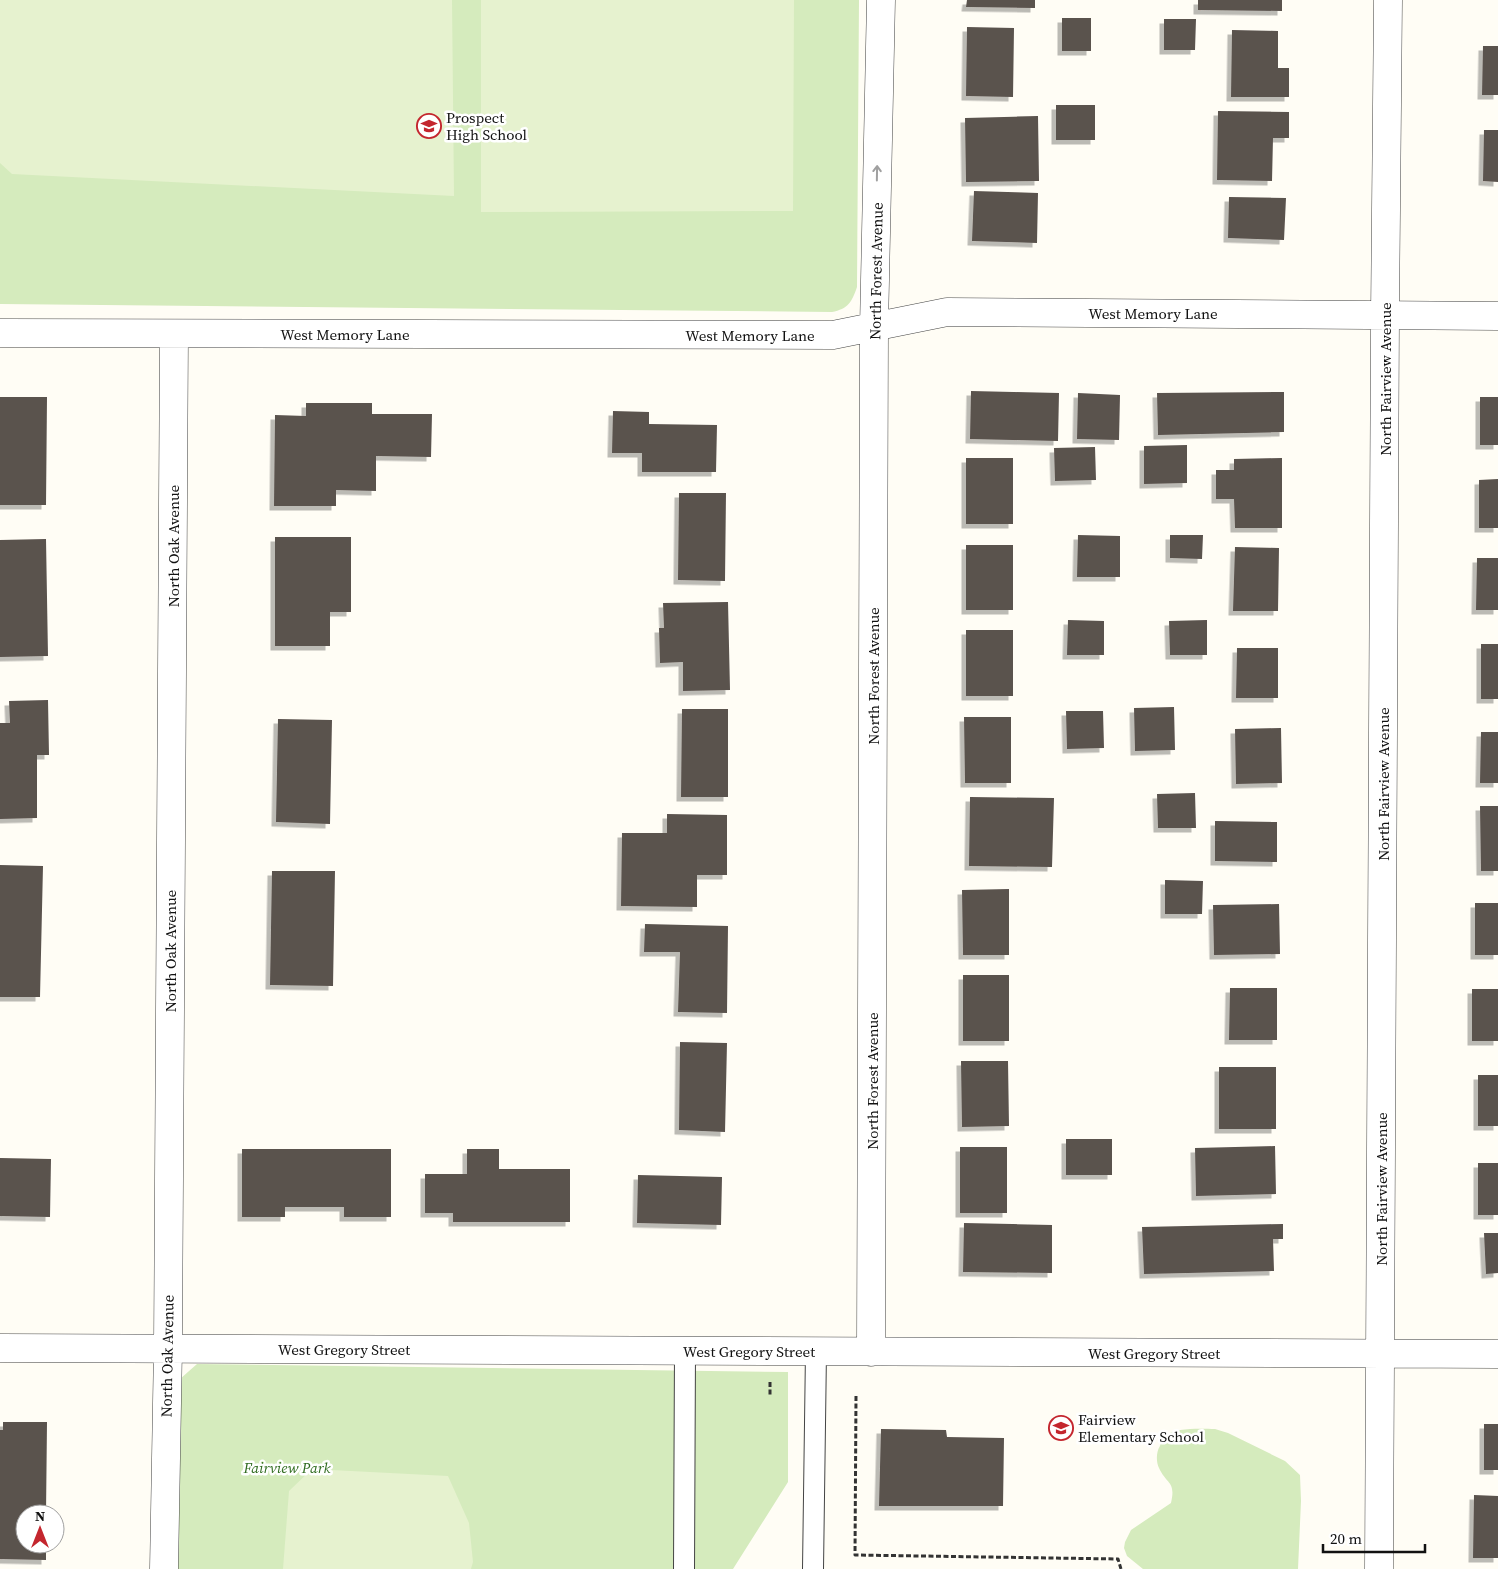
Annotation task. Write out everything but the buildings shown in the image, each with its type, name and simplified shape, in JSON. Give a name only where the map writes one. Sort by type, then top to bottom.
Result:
[{"type":"street","name":"North Forest Avenue","points":[[871,1352],[874,327],[881,0]]},
{"type":"street","name":"North Fairview Avenue","points":[[1379,1569],[1388,0]]},
{"type":"street","name":"West Memory Lane","points":[[0,333],[834,335],[947,312],[1498,316]]},
{"type":"street","name":"North Oak Avenue","points":[[164,1569],[168,1348],[174,334]]},
{"type":"street","name":"West Gregory Street","points":[[0,1348],[1498,1354]]},
{"type":"lane","points":[[684,1569],[685,1351]]},
{"type":"lane","points":[[813,1569],[816,1351]]},
{"type":"path","points":[[856,1396],[855,1555],[1118,1559],[1121,1569]]},
{"type":"green space","name":"Prospect High School","points":[[0,0],[859,0],[857,287],[846,307],[832,312],[0,304]]},
{"type":"green space","points":[[0,0],[452,0],[454,196],[12,174],[0,163]]},
{"type":"green space","points":[[481,0],[794,0],[793,211],[481,212]]},
{"type":"green space","name":"Fairview Park","points":[[197,1364],[788,1372],[788,1482],[733,1569],[178,1569],[180,1379]]},
{"type":"green space","points":[[1215,1429],[1228,1433],[1285,1461],[1300,1475],[1301,1501],[1298,1569],[1143,1569],[1127,1556],[1124,1548],[1131,1530],[1171,1503],[1172,1487],[1159,1468],[1157,1460],[1158,1451],[1165,1436],[1182,1430]]},
{"type":"green space","points":[[312,1469],[448,1476],[469,1523],[473,1562],[471,1569],[283,1569],[289,1491]]},
{"type":"place","name":"Prospect High School","points":[[429,126]]},
{"type":"place","name":"Fairview Elementary School","points":[[1061,1428]]}]
